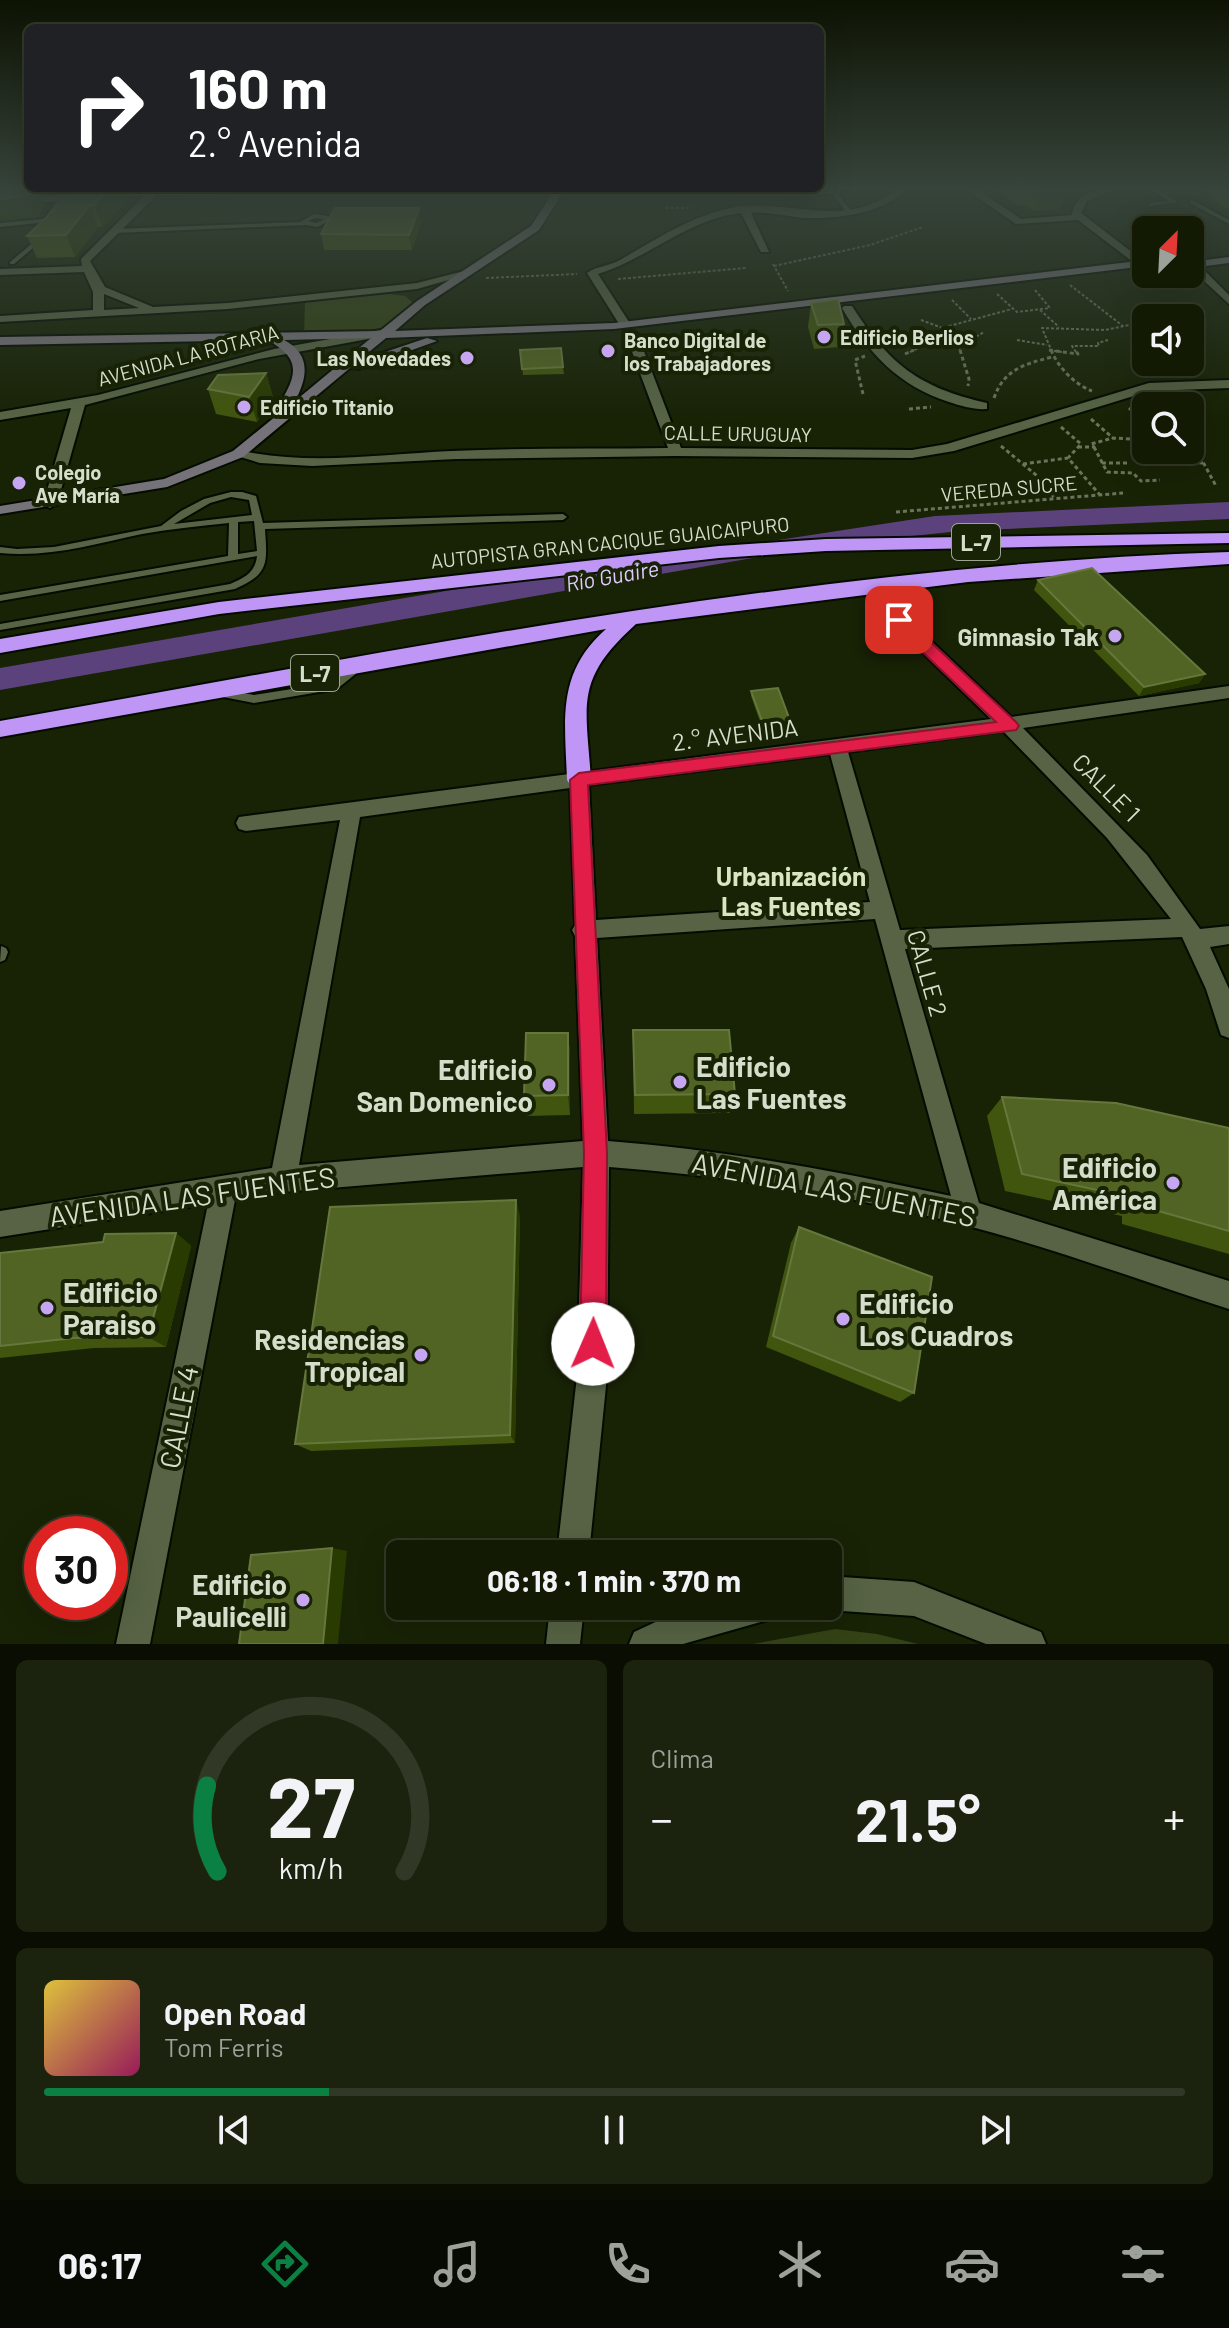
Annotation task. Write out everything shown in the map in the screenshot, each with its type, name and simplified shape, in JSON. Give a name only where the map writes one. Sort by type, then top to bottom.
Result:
[{"type":"highway","name":"AUTOPISTA GRAN CACIQUE GUAICAIPURO","points":[[0,646],[219,608],[719,552],[826,545],[1229,538]]},
{"type":"highway","name":"L-7","points":[[0,729],[766,597],[1134,561],[1229,558]]},
{"type":"highway","points":[[579,780],[578,678],[598,646],[631,619]]},
{"type":"main road","points":[[0,510],[167,483],[209,469],[238,454],[386,333],[430,311],[485,266]]},
{"type":"main road","points":[[472,276],[488,266]]},
{"type":"main road","points":[[0,341],[628,329],[1132,267]]},
{"type":"main road","points":[[386,333],[431,341],[628,329],[848,308],[1065,281],[1132,268]]},
{"type":"main road","points":[[430,311],[457,333]]},
{"type":"main road","points":[[267,335],[291,348],[300,362],[301,374],[281,409],[280,420]]},
{"type":"main road","points":[[344,370],[431,341]]},
{"type":"street","points":[[52,266],[86,267]]},
{"type":"street","points":[[617,266],[594,277],[628,329],[676,452]]},
{"type":"street","points":[[0,272],[86,267]]},
{"type":"street","points":[[86,267],[101,289],[117,297],[167,311]]},
{"type":"street","points":[[86,267],[98,292],[99,315]]},
{"type":"street","points":[[1204,275],[1229,301]]},
{"type":"street","points":[[0,319],[167,311],[393,289],[472,276]]},
{"type":"street","points":[[393,289],[415,294],[430,311]]},
{"type":"street","points":[[848,308],[864,338],[917,387],[955,401],[982,406]]},
{"type":"street","name":"AVENIDA LA ROTARIA","points":[[0,416],[79,404],[291,348],[369,339],[386,333]]},
{"type":"street","name":"CALLE URUGUAY","points":[[238,454],[260,459],[312,462],[456,455],[676,452],[883,456],[949,448],[1160,385],[1229,384]]},
{"type":"street","points":[[50,504],[79,404]]},
{"type":"street","name":"CALLE 1","points":[[899,620],[1138,855],[1167,894],[1190,934],[1217,986],[1229,1027]]},
{"type":"street","name":"2.° AVENIDA","points":[[246,823],[351,813],[579,780],[1010,726],[1229,692]]},
{"type":"street","name":"CALLE 2","points":[[837,747],[969,1213]]},
{"type":"street","points":[[574,1540],[592,1376],[596,1153],[583,930],[579,780]]},
{"type":"street","points":[[283,1179],[351,813]]},
{"type":"street","points":[[583,930],[882,910]]},
{"type":"street","points":[[891,940],[1229,935]]},
{"type":"street","name":"AVENIDA LAS FUENTES","points":[[0,1224],[283,1179],[596,1153],[690,1160],[781,1173],[969,1213],[1229,1295]]},
{"type":"street","name":"CALLE 4","points":[[133,1644],[224,1190]]},
{"type":"street","points":[[842,1594],[914,1599],[1029,1644]]},
{"type":"street","points":[[563,1644],[566,1620]]},
{"type":"street","points":[[646,1644],[701,1620]]},
{"type":"lane","points":[[0,627],[232,587],[255,577],[263,566],[253,498],[242,494],[209,501],[163,528]]},
{"type":"lane","points":[[0,550],[25,551],[65,546],[163,528],[234,520],[563,517]]},
{"type":"lane","points":[[233,556],[234,520]]},
{"type":"lane","points":[[0,598],[261,553]]},
{"type":"path","points":[[774,266],[799,306]]},
{"type":"path","points":[[472,276],[594,277],[746,268]]},
{"type":"path","points":[[1065,281],[1123,327]]},
{"type":"path","points":[[993,290],[1017,312],[1050,308],[1031,285]]},
{"type":"path","points":[[947,296],[971,319]]},
{"type":"path","points":[[863,394],[855,360],[884,357],[940,340],[948,334],[949,326],[1012,309]]},
{"type":"path","points":[[1040,310],[1061,328]]},
{"type":"path","points":[[921,320],[948,330]]},
{"type":"path","points":[[1105,400],[1082,387],[1052,357],[1042,328],[1105,330],[1129,325]]},
{"type":"path","points":[[959,347],[984,332]]},
{"type":"path","points":[[940,340],[959,347]]},
{"type":"path","points":[[1017,340],[1047,345]]},
{"type":"path","points":[[1049,350],[1078,354],[1072,346],[1099,346],[1098,343],[1108,340]]},
{"type":"path","points":[[955,401],[969,385],[959,347]]},
{"type":"path","points":[[982,406],[992,404],[998,383],[1008,370],[1052,357]]},
{"type":"path","points":[[1077,409],[1115,441],[1132,440]]},
{"type":"path","points":[[1023,464],[1068,458],[1081,444],[1050,418]]},
{"type":"path","points":[[989,437],[1047,484],[1054,498]]},
{"type":"path","points":[[1113,438],[1091,444],[1107,472],[1133,473],[1141,481],[1160,480]]},
{"type":"path","points":[[1078,447],[1094,447]]},
{"type":"path","points":[[1068,458],[1100,495]]},
{"type":"path","points":[[1102,463],[1129,463]]},
{"type":"path","points":[[1204,463],[1216,486]]},
{"type":"path","name":"VEREDA SUCRE","points":[[896,512],[1123,493]]},
{"type":"green space","points":[[390,294],[405,296],[413,307],[376,336],[304,338],[305,299]]},
{"type":"green space","points":[[835,1629],[877,1634],[918,1644],[753,1644]]},
{"type":"water","name":"Río Guaire","points":[[1229,502],[1229,519],[960,531],[826,545],[0,690],[0,668],[463,588],[935,516]]},
{"type":"building","points":[[838,299],[844,324],[818,325],[811,303]]},
{"type":"building","points":[[561,348],[563,367],[522,369],[520,350]]},
{"type":"building","points":[[266,373],[249,397],[208,389],[218,375]]},
{"type":"building","name":"Gimnasio Tak","points":[[1092,568],[1205,674],[1144,687],[1038,580]]},
{"type":"building","points":[[778,688],[792,726],[765,729],[751,691]]},
{"type":"building","name":"Edificio Las Fuentes","points":[[633,1030],[729,1030],[735,1094],[635,1095]]},
{"type":"building","name":"Edificio San Domenico","points":[[526,1033],[568,1033],[568,1095],[524,1096]]},
{"type":"building","points":[[1002,1097],[1116,1103],[1229,1128],[1229,1231],[1144,1207],[1144,1200],[1022,1174]]},
{"type":"building","name":"Residencias Tropical","points":[[516,1200],[510,1435],[295,1444],[330,1207]]},
{"type":"building","name":"Edificio Los Cuadros","points":[[799,1227],[932,1277],[914,1393],[773,1336]]},
{"type":"building","points":[[176,1233],[148,1337],[74,1338],[0,1346],[0,1253],[103,1242],[105,1234]]},
{"type":"building","name":"Edificio Paulicelli","points":[[332,1548],[323,1644],[239,1644],[251,1555]]},
{"type":"place","name":"Edificio Berlios","points":[[824,337]]},
{"type":"place","name":"Banco Digital de los Trabajadores","points":[[608,351]]},
{"type":"place","name":"Las Novedades","points":[[467,358]]},
{"type":"place","name":"Edificio Titanio","points":[[244,407]]},
{"type":"place","name":"Colegio Ave María","points":[[19,483]]},
{"type":"place","name":"Gimnasio Tak","points":[[1115,636]]},
{"type":"place","name":"Edificio Las Fuentes","points":[[680,1082]]},
{"type":"place","name":"Edificio San Domenico","points":[[549,1085]]},
{"type":"place","name":"Edificio América","points":[[1173,1183]]},
{"type":"place","name":"Edificio Paraiso","points":[[47,1308]]},
{"type":"place","name":"Edificio Los Cuadros","points":[[843,1319]]},
{"type":"place","name":"Residencias Tropical","points":[[421,1355]]},
{"type":"place","name":"Edificio Paulicelli","points":[[303,1600]]},
{"type":"district","name":"Urbanización Las Fuentes","points":[[791,890]]},
{"type":"route","points":[[593,1344],[596,1153],[583,930],[579,780],[1010,726],[899,620]]}]
